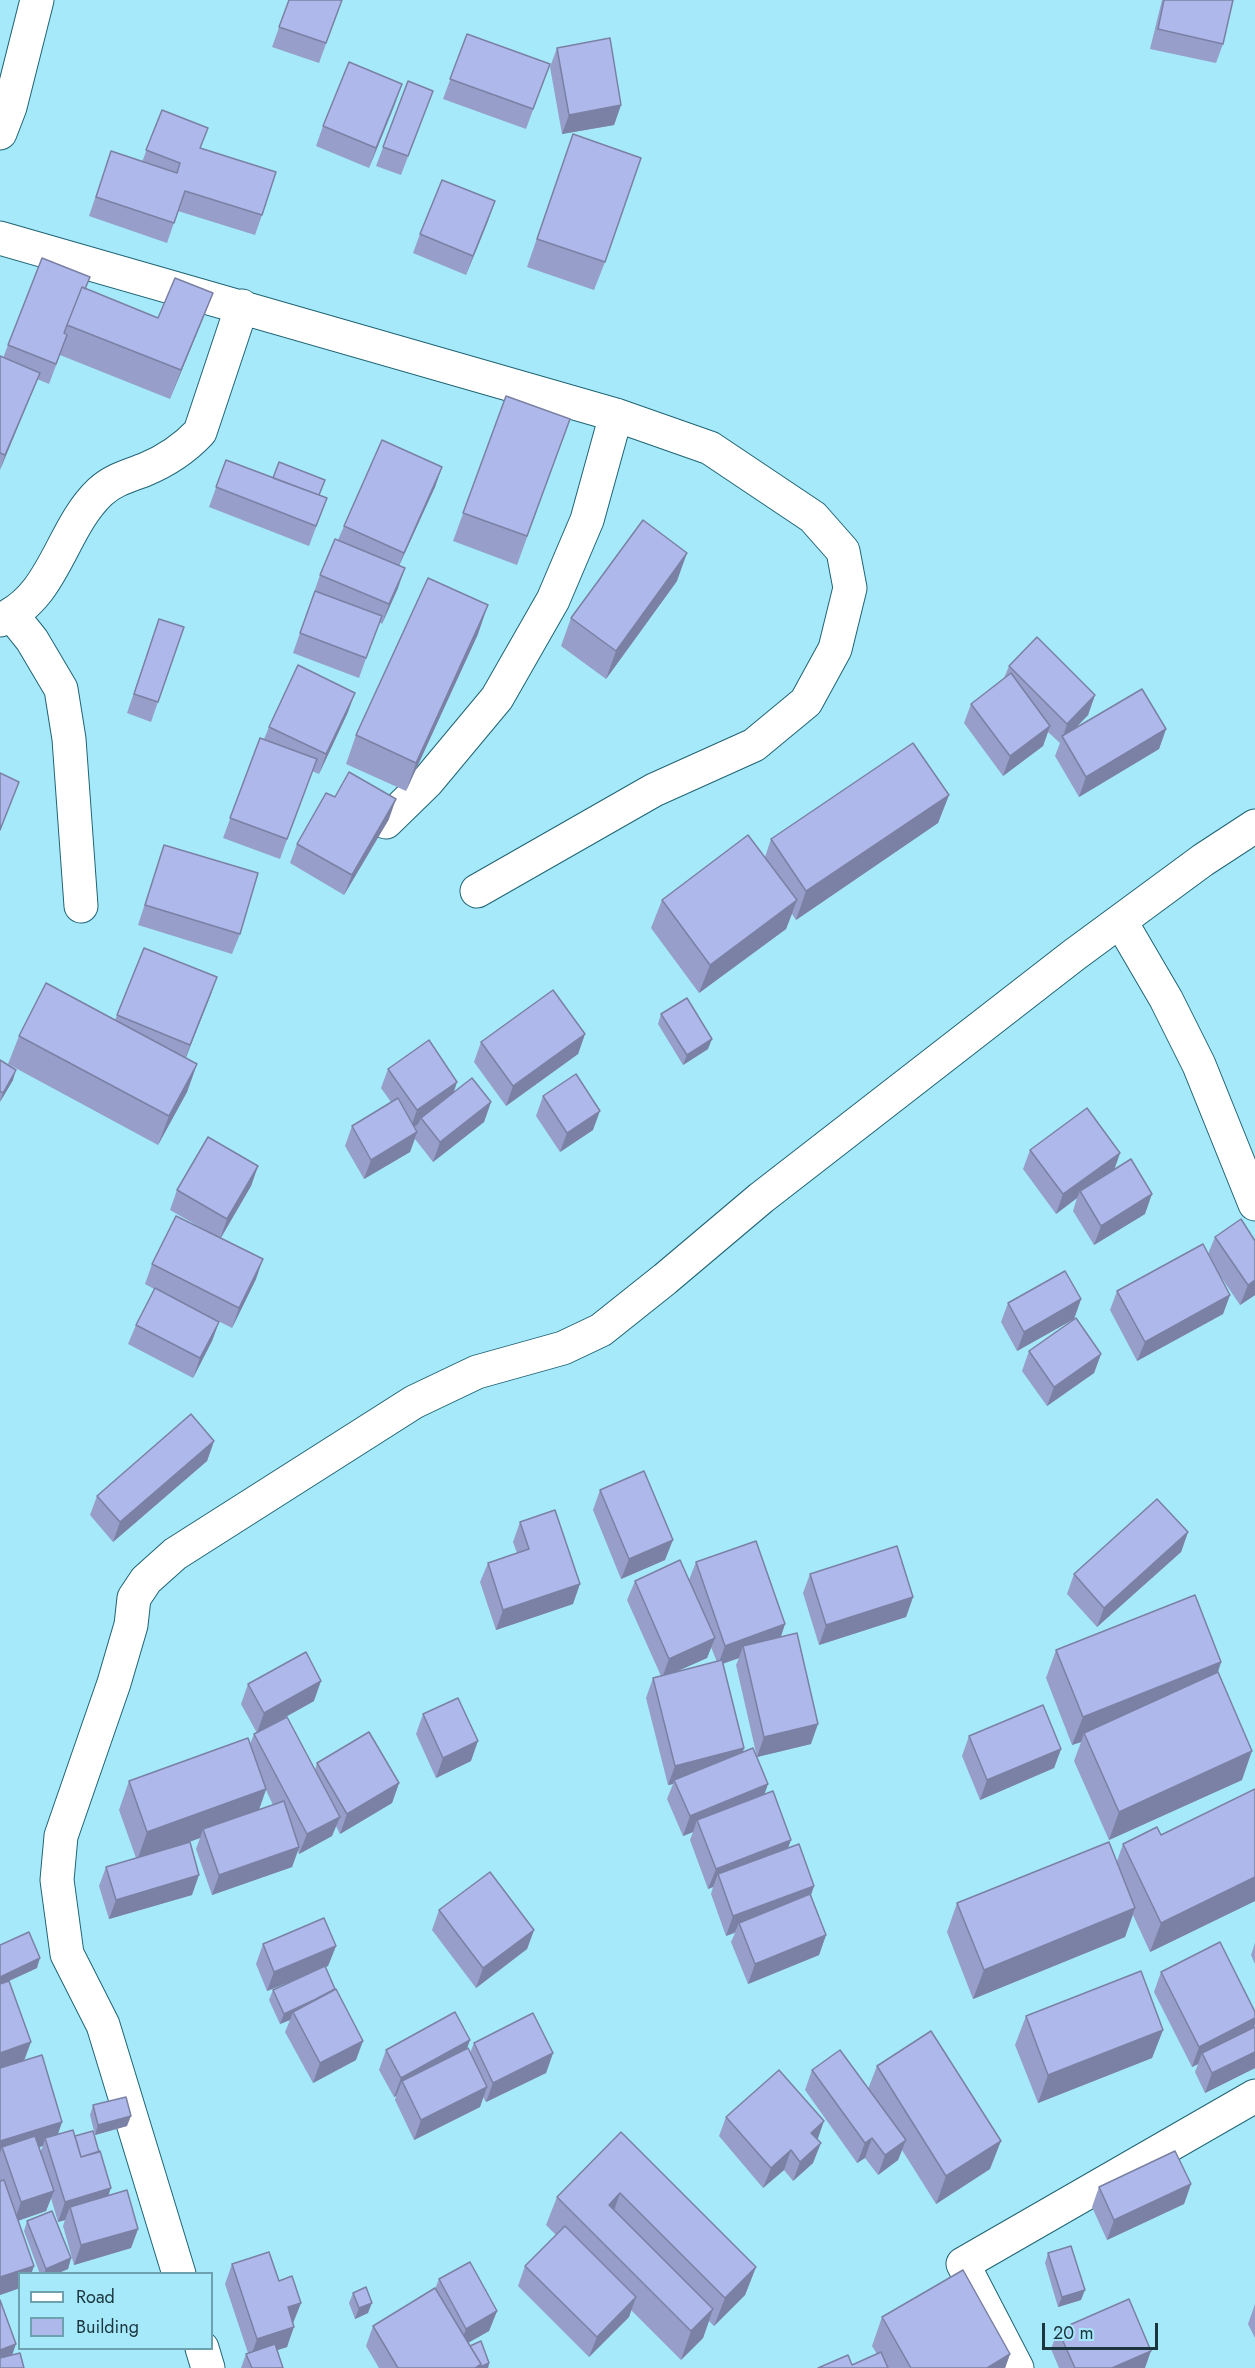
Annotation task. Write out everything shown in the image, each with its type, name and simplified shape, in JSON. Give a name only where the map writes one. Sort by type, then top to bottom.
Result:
[{"type":"street","points":[[0,133],[10,107],[37,0]]},
{"type":"street","points":[[0,238],[616,415],[710,448],[813,517],[843,551],[850,588],[835,649],[806,702],[754,745],[654,790],[477,891]]},
{"type":"street","points":[[81,906],[69,739],[61,688],[6,617],[35,594],[83,512],[100,492],[120,478],[166,460],[187,446],[200,432],[208,414],[242,306]]},
{"type":"street","points":[[386,822],[427,782],[497,698],[553,600],[587,519],[616,415]]},
{"type":"street","points":[[178,2272],[103,2025],[67,1954],[57,1880],[61,1836],[114,1683],[131,1625],[134,1599],[146,1580],[175,1554],[414,1402],[477,1372],[563,1348],[601,1330],[770,1190],[1203,860],[1255,826]]},
{"type":"street","points":[[1121,922],[1166,999],[1199,1065],[1255,1204]]},
{"type":"street","points":[[1017,2368],[963,2264],[1255,2096]]},
{"type":"street","points":[[202,2350],[208,2368]]},
{"type":"building","points":[[289,0],[342,0],[326,43],[279,27]]},
{"type":"building","points":[[1164,0],[1233,0],[1223,44],[1158,29]]},
{"type":"building","points":[[467,34],[550,64],[533,109],[450,79]]},
{"type":"building","points":[[610,38],[621,105],[569,115],[557,48]]},
{"type":"building","points":[[349,62],[402,84],[376,148],[323,126]]},
{"type":"building","points":[[408,81],[433,91],[408,156],[383,147]]},
{"type":"building","points":[[162,110],[208,128],[200,148],[276,172],[262,215],[185,191],[174,223],[96,197],[111,151],[177,173],[180,163],[146,150]]},
{"type":"building","points":[[573,134],[641,158],[605,262],[537,239]]},
{"type":"building","points":[[442,180],[495,201],[473,256],[420,234]]},
{"type":"building","points":[[42,258],[90,277],[85,289],[82,287],[67,325],[64,333],[67,335],[56,364],[8,345]]},
{"type":"building","points":[[175,278],[213,293],[181,370],[67,325],[82,287],[158,318]]},
{"type":"building","points":[[0,356],[40,373],[5,455],[0,453]]},
{"type":"building","points":[[506,396],[570,419],[527,536],[463,513]]},
{"type":"building","points":[[382,440],[442,467],[404,553],[344,526]]},
{"type":"building","points":[[226,460],[327,498],[316,526],[216,487]]},
{"type":"building","points":[[279,462],[325,480],[319,495],[273,478]]},
{"type":"building","points":[[643,520],[687,553],[616,651],[571,618]]},
{"type":"building","points":[[335,539],[405,568],[389,604],[320,575]]},
{"type":"building","points":[[428,578],[488,605],[416,763],[356,735]]},
{"type":"building","points":[[315,591],[382,616],[366,658],[300,633]]},
{"type":"building","points":[[159,619],[184,627],[158,702],[134,694]]},
{"type":"building","points":[[1037,637],[1095,695],[1067,724],[1009,666]]},
{"type":"building","points":[[298,665],[355,693],[326,754],[269,727]]},
{"type":"building","points":[[1011,673],[1050,726],[1010,756],[971,704]]},
{"type":"building","points":[[1142,689],[1166,729],[1086,777],[1062,736]]},
{"type":"building","points":[[260,738],[317,759],[287,839],[230,818]]},
{"type":"building","points":[[913,743],[949,795],[806,891],[771,839]]},
{"type":"building","points":[[349,772],[396,799],[352,875],[297,844],[326,793],[335,797]]},
{"type":"building","points":[[0,773],[19,782],[0,830]]},
{"type":"building","points":[[748,835],[797,900],[710,965],[662,900]]},
{"type":"building","points":[[164,845],[258,873],[240,934],[145,905]]},
{"type":"building","points":[[144,948],[217,977],[190,1045],[117,1015]]},
{"type":"building","points":[[46,983],[197,1064],[169,1116],[19,1036]]},
{"type":"building","points":[[553,990],[585,1034],[513,1086],[481,1042]]},
{"type":"building","points":[[687,998],[712,1039],[687,1055],[661,1014]]},
{"type":"building","points":[[429,1040],[457,1082],[417,1110],[388,1069]]},
{"type":"building","points":[[0,1060],[16,1070],[3,1093],[0,1091]]},
{"type":"building","points":[[576,1074],[600,1111],[567,1133],[543,1096]]},
{"type":"building","points":[[472,1078],[491,1102],[440,1142],[421,1118]]},
{"type":"building","points":[[398,1098],[417,1132],[371,1160],[352,1126]]},
{"type":"building","points":[[1087,1108],[1120,1153],[1063,1194],[1030,1150]]},
{"type":"building","points":[[208,1137],[258,1166],[227,1219],[177,1190]]},
{"type":"building","points":[[1131,1159],[1152,1194],[1101,1226],[1080,1191]]},
{"type":"building","points":[[176,1216],[263,1259],[239,1308],[152,1264]]},
{"type":"building","points":[[1241,1219],[1255,1241],[1255,1280],[1248,1285],[1215,1237]]},
{"type":"building","points":[[1203,1244],[1230,1295],[1145,1342],[1117,1291]]},
{"type":"building","points":[[1065,1271],[1081,1299],[1024,1332],[1008,1303]]},
{"type":"building","points":[[155,1288],[219,1322],[200,1358],[136,1325]]},
{"type":"building","points":[[1076,1318],[1101,1354],[1054,1387],[1029,1351]]},
{"type":"building","points":[[191,1414],[214,1441],[120,1522],[97,1496]]},
{"type":"building","points":[[644,1471],[673,1540],[629,1559],[600,1490]]},
{"type":"building","points":[[1157,1499],[1188,1532],[1104,1608],[1074,1574]]},
{"type":"building","points":[[555,1510],[580,1584],[503,1610],[488,1563],[529,1549],[520,1522]]},
{"type":"building","points":[[756,1541],[785,1624],[725,1646],[696,1562]]},
{"type":"building","points":[[897,1546],[913,1597],[826,1625],[810,1574]]},
{"type":"building","points":[[680,1560],[715,1638],[669,1659],[635,1581]]},
{"type":"building","points":[[1195,1595],[1221,1662],[1083,1717],[1056,1650]]},
{"type":"building","points":[[797,1633],[818,1724],[764,1737],[743,1646]]},
{"type":"building","points":[[306,1652],[321,1681],[264,1713],[248,1684]]},
{"type":"building","points":[[722,1660],[744,1748],[675,1766],[653,1678]]},
{"type":"building","points":[[1218,1672],[1252,1751],[1119,1812],[1084,1733]]},
{"type":"building","points":[[458,1698],[478,1741],[443,1758],[423,1714]]},
{"type":"building","points":[[1043,1705],[1061,1749],[987,1780],[969,1736]]},
{"type":"building","points":[[287,1717],[340,1817],[307,1834],[254,1734]]},
{"type":"building","points":[[369,1732],[399,1783],[347,1814],[317,1763]]},
{"type":"building","points":[[248,1738],[266,1789],[147,1832],[129,1781]]},
{"type":"building","points":[[753,1748],[768,1784],[690,1816],[674,1780]]},
{"type":"building","points":[[1255,1789],[1255,1877],[1161,1923],[1123,1844],[1157,1827],[1161,1835]]},
{"type":"building","points":[[773,1791],[791,1840],[716,1869],[697,1820]]},
{"type":"building","points":[[284,1801],[299,1847],[219,1875],[203,1829]]},
{"type":"building","points":[[190,1842],[199,1875],[116,1900],[106,1867]]},
{"type":"building","points":[[1109,1842],[1135,1908],[984,1970],[957,1903]]},
{"type":"building","points":[[799,1844],[814,1886],[733,1916],[718,1874]]},
{"type":"building","points":[[490,1872],[534,1930],[483,1968],[439,1910]]},
{"type":"building","points":[[810,1894],[826,1935],[755,1964],[739,1923]]},
{"type":"building","points":[[324,1918],[336,1946],[274,1972],[263,1944]]},
{"type":"building","points":[[29,1932],[40,1958],[0,1977],[0,1945]]},
{"type":"building","points":[[1220,1942],[1255,2012],[1255,2018],[1199,2047],[1161,1972]]},
{"type":"building","points":[[325,1966],[335,1989],[284,2014],[273,1990]]},
{"type":"building","points":[[1141,1971],[1163,2030],[1048,2075],[1026,2016]]},
{"type":"building","points":[[9,1981],[31,2042],[0,2053],[0,1984]]},
{"type":"building","points":[[336,1989],[363,2041],[320,2063],[293,2012]]},
{"type":"building","points":[[455,2012],[470,2040],[401,2078],[386,2050]]},
{"type":"building","points":[[533,2013],[553,2053],[493,2083],[474,2043]]},
{"type":"building","points":[[1255,2027],[1255,2052],[1212,2073],[1202,2053]]},
{"type":"building","points":[[931,2031],[1001,2141],[946,2176],[877,2066]]},
{"type":"building","points":[[468,2048],[487,2087],[421,2120],[402,2081]]},
{"type":"building","points":[[840,2050],[906,2140],[885,2155],[872,2138],[865,2143],[812,2070]]},
{"type":"building","points":[[42,2055],[62,2122],[0,2141],[0,2068]]},
{"type":"building","points":[[779,2070],[824,2121],[811,2133],[821,2143],[800,2162],[791,2150],[771,2168],[726,2117]]},
{"type":"building","points":[[126,2097],[131,2116],[98,2125],[93,2105]]},
{"type":"building","points":[[73,2130],[81,2157],[100,2151],[111,2188],[65,2202],[45,2138]]},
{"type":"building","points":[[93,2131],[99,2152],[81,2157],[75,2136]]},
{"type":"building","points":[[621,2132],[756,2267],[725,2298],[620,2193],[609,2205],[713,2309],[691,2331],[557,2197]]},
{"type":"building","points":[[35,2136],[54,2191],[21,2202],[2,2147]]},
{"type":"building","points":[[1175,2151],[1191,2184],[1114,2220],[1099,2187]]},
{"type":"building","points":[[4,2180],[34,2266],[0,2277],[0,2181]]},
{"type":"building","points":[[127,2190],[138,2229],[81,2245],[70,2207]]},
{"type":"building","points":[[52,2211],[71,2258],[46,2269],[27,2221]]},
{"type":"building","points":[[565,2226],[636,2297],[597,2337],[525,2266]]},
{"type":"building","points":[[1071,2246],[1085,2290],[1062,2297],[1048,2253]]},
{"type":"building","points":[[269,2252],[279,2281],[292,2276],[301,2303],[288,2307],[294,2327],[257,2339],[232,2264]]},
{"type":"building","points":[[470,2262],[497,2311],[466,2329],[439,2279]]},
{"type":"building","points":[[963,2270],[1010,2354],[987,2368],[911,2368],[882,2317]]},
{"type":"building","points":[[366,2287],[372,2303],[359,2308],[353,2293]]},
{"type":"building","points":[[435,2288],[481,2364],[475,2368],[398,2368],[373,2326]]},
{"type":"building","points":[[1129,2299],[1151,2351],[1112,2368],[1075,2368],[1058,2330]]},
{"type":"building","points":[[0,2300],[16,2344],[0,2350]]},
{"type":"building","points":[[481,2341],[489,2363],[480,2367],[481,2364],[470,2346]]},
{"type":"building","points":[[275,2344],[283,2368],[252,2368],[246,2354]]},
{"type":"building","points":[[881,2352],[888,2368],[818,2368],[848,2355],[852,2365]]},
{"type":"building","points":[[20,2353],[24,2368],[0,2368],[0,2358]]}]
